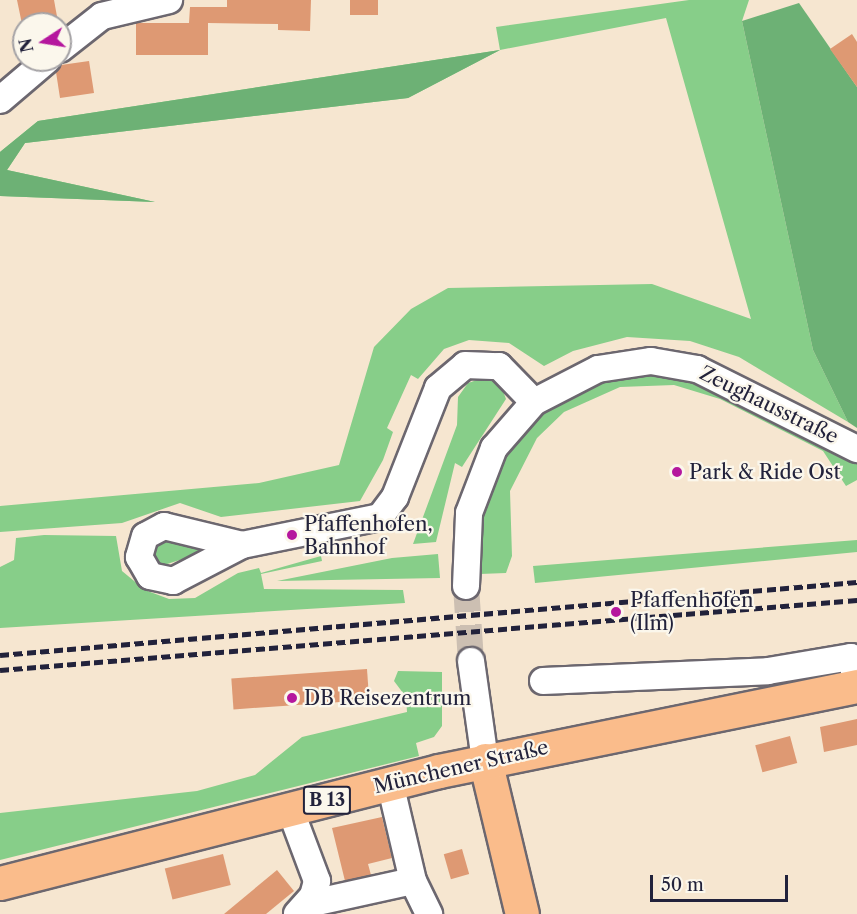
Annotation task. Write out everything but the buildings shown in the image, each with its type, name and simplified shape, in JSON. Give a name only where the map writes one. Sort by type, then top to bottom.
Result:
[{"type":"main road","name":"Münchener Straße","points":[[0,883],[485,760],[857,686]]},
{"type":"main road","points":[[485,760],[522,914]]},
{"type":"street","points":[[72,34],[90,11],[169,0]]},
{"type":"street","points":[[0,100],[33,72]]},
{"type":"street","name":"Zeughausstraße","points":[[466,586],[467,525],[478,479],[504,433],[534,402],[607,366],[673,363],[735,383],[857,449]]},
{"type":"street","points":[[242,544],[368,523],[384,514],[434,396],[461,367],[499,366],[534,402]]},
{"type":"street","points":[[543,681],[768,671],[851,657],[857,686]]},
{"type":"street","points":[[471,661],[485,760]]},
{"type":"street","points":[[390,783],[413,880],[429,914]]},
{"type":"street","points":[[290,809],[316,874],[303,909]]},
{"type":"street","points":[[303,909],[413,880]]},
{"type":"green space","points":[[689,0],[749,0],[742,21],[813,350],[848,422],[739,357],[690,341],[627,337],[573,351],[544,366],[509,343],[469,340],[444,349],[418,379],[411,375],[387,428],[393,432],[383,460],[360,501],[221,517],[180,503],[122,523],[0,532],[0,506],[259,483],[339,465],[374,347],[411,309],[448,288],[652,284],[751,319],[666,18],[500,50],[496,27]]},
{"type":"green space","points":[[799,3],[857,87],[857,428],[848,422],[813,350],[742,21]]},
{"type":"green space","points":[[500,50],[408,98],[25,143],[7,170],[155,202],[0,196],[0,152],[38,121]]},
{"type":"green space","points":[[500,50],[408,98],[25,143],[7,170],[155,202],[0,196],[0,152],[38,121]]},
{"type":"green space","points":[[644,372],[683,376],[857,460],[857,480],[846,486],[823,451],[720,399],[674,385],[620,387],[564,412],[537,438],[510,491],[512,556],[506,573],[480,574],[477,532],[489,476],[529,418],[601,380]]},
{"type":"green space","points":[[483,378],[500,383],[506,399],[462,467],[455,463],[436,542],[413,544],[457,425],[458,397],[468,383]]},
{"type":"green space","points":[[44,535],[116,536],[122,571],[145,590],[169,599],[195,598],[238,573],[259,568],[261,573],[321,556],[322,561],[261,574],[264,589],[403,590],[405,603],[0,628],[0,567],[14,560],[16,538]]},
{"type":"green space","points":[[170,537],[198,548],[198,554],[158,567],[149,555],[152,543]]},
{"type":"green space","points":[[857,540],[857,552],[535,583],[533,566]]},
{"type":"green space","points":[[438,554],[440,578],[277,581],[392,558]]},
{"type":"green space","points":[[398,671],[442,672],[442,726],[434,737],[416,743],[419,756],[0,860],[0,813],[197,791],[255,775],[302,737],[407,712],[406,697],[394,681]]},
{"type":"tunnel","points":[[466,586],[471,661]]},
{"type":"railway","points":[[0,655],[857,582]]},
{"type":"railway","points":[[0,670],[857,600]]},
{"type":"place","name":"Park & Ride Ost","points":[[677,472]]},
{"type":"place","name":"Pfaffenhofen, Bahnhof","points":[[292,535]]},
{"type":"place","name":"Pfaffenhofen (Ilm)","points":[[616,612]]},
{"type":"place","name":"DB Reisezentrum","points":[[292,698]]}]
